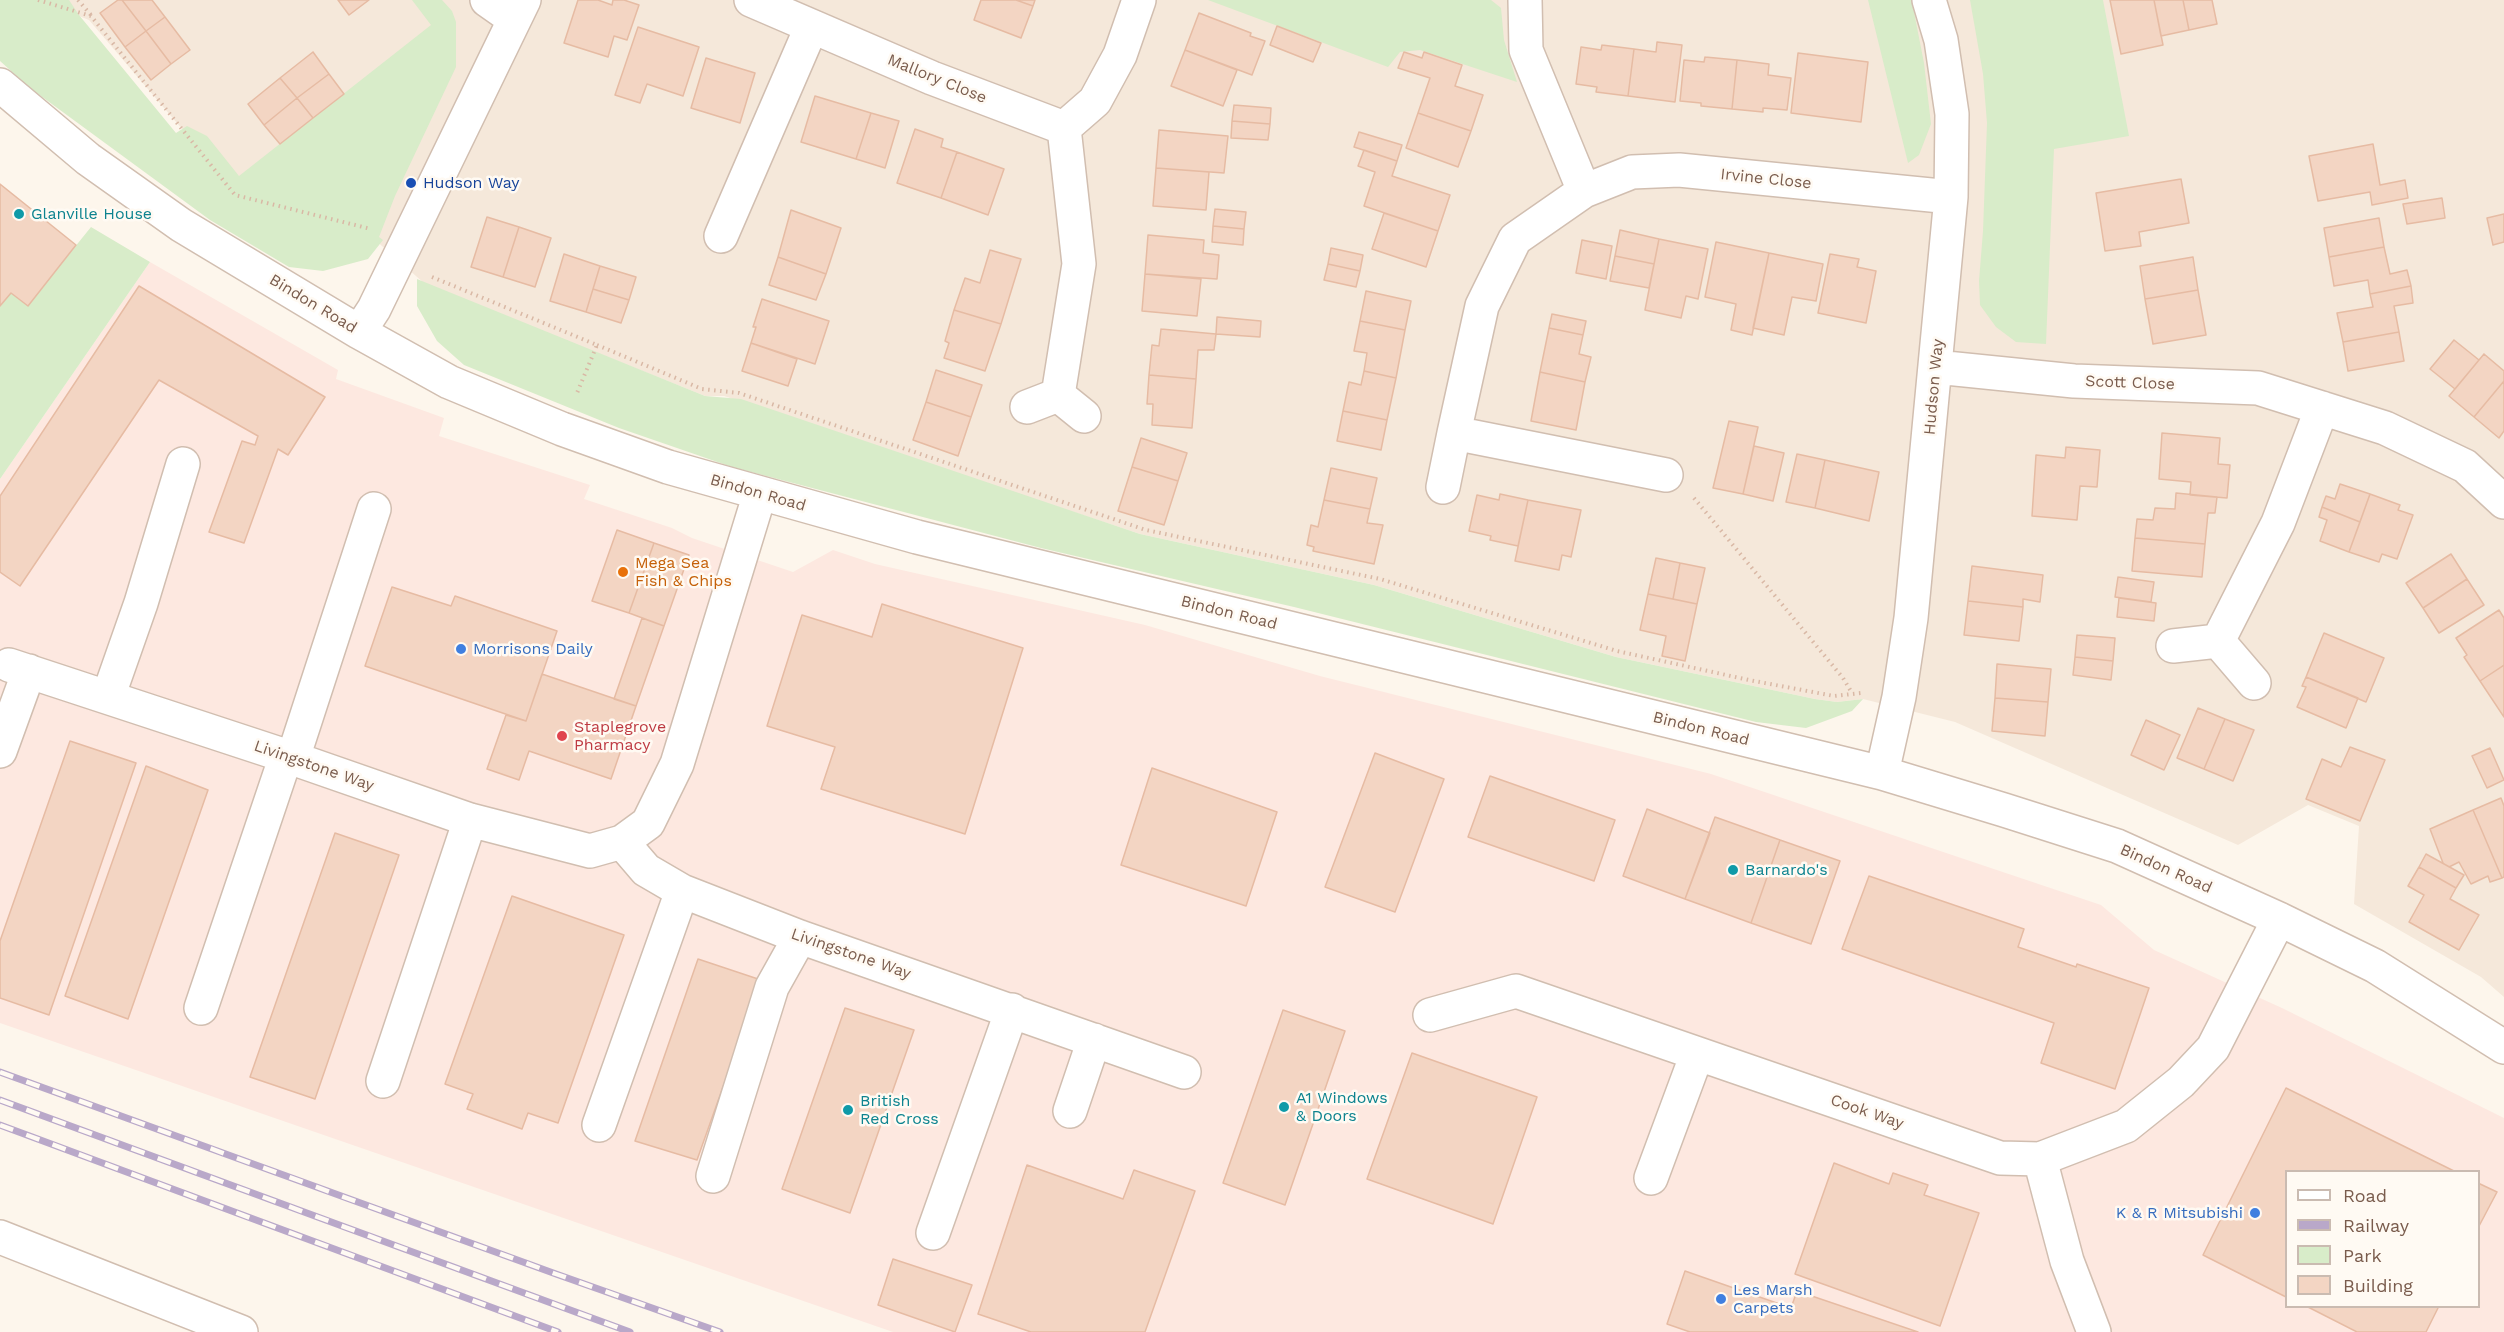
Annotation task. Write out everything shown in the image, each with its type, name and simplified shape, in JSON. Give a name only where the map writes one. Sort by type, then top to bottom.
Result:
[{"type":"street","points":[[359,332],[374,309],[519,10],[487,0]]},
{"type":"street","name":"Mallory Close","points":[[751,0],[811,28],[932,78],[1064,128]]},
{"type":"street","points":[[1058,395],[1079,264],[1064,128],[1095,101],[1120,55],[1139,0]]},
{"type":"street","points":[[1525,0],[1526,50],[1584,190]]},
{"type":"street","name":"Hudson Way","points":[[1882,773],[1899,697],[1911,618],[1951,197],[1952,114],[1941,40],[1929,0]]},
{"type":"street","points":[[721,236],[811,28]]},
{"type":"street","name":"Bindon Road","points":[[0,85],[88,159],[181,225],[359,332],[450,382],[562,429],[668,467],[917,537],[1882,773],[2117,846],[2279,919],[2375,966],[2504,1047]]},
{"type":"street","name":"Irvine Close","points":[[1443,487],[1482,306],[1515,239],[1584,190],[1632,172],[1679,170],[1951,197]]},
{"type":"street","name":"Scott Close","points":[[1936,367],[2074,381],[2258,388],[2385,428],[2465,466],[2504,502]]},
{"type":"street","points":[[1027,407],[1058,395]]},
{"type":"street","points":[[1058,395],[1084,416]]},
{"type":"street","points":[[2218,641],[2278,523],[2322,408]]},
{"type":"street","points":[[1454,433],[1666,475]]},
{"type":"street","points":[[108,697],[141,603],[183,464]]},
{"type":"street","name":"Livingstone Way","points":[[0,751],[19,668],[471,820],[590,851],[622,842],[648,823],[677,764],[760,493]]},
{"type":"street","points":[[201,1008],[374,509]]},
{"type":"street","points":[[2173,646],[2218,641]]},
{"type":"street","points":[[2218,641],[2254,683]]},
{"type":"street","points":[[383,1081],[471,820]]},
{"type":"street","name":"Livingstone Way","points":[[622,842],[646,870],[681,891],[800,937],[1184,1072]]},
{"type":"street","points":[[599,1125],[681,891]]},
{"type":"street","name":"Cook Way","points":[[1430,1015],[1516,991],[2000,1158],[2040,1159],[2126,1126],[2181,1082],[2212,1048],[2279,919]]},
{"type":"street","points":[[713,1176],[772,987],[800,937]]},
{"type":"street","points":[[933,1233],[1012,1010]]},
{"type":"street","points":[[1070,1111],[1094,1040]]},
{"type":"street","points":[[1652,1178],[1697,1054]]},
{"type":"street","points":[[2040,1159],[2067,1261],[2094,1332]]},
{"type":"street","points":[[0,1237],[241,1332]]},
{"type":"path","points":[[38,0],[91,16]]},
{"type":"path","points":[[78,0],[236,195],[380,232],[403,249],[427,275],[702,389],[739,393],[1146,530],[1380,579],[1617,651],[1834,696],[1852,693],[1899,697]]},
{"type":"path","points":[[562,429],[597,345]]},
{"type":"path","points":[[1666,475],[1692,496],[1844,678],[1852,693]]},
{"type":"shaded area","points":[[39,0],[2504,0],[2504,997],[2481,977],[2354,904],[2359,826],[2308,805],[2238,845],[1955,722],[1863,699],[1837,702],[1815,699],[1616,657],[1374,585],[1140,534],[724,396],[705,396],[425,284],[365,231],[235,191],[89,20]]},
{"type":"shaded area","points":[[150,262],[338,370],[336,379],[444,418],[439,436],[590,485],[584,499],[793,572],[833,550],[875,564],[1145,625],[1320,676],[1711,774],[2101,905],[2154,950],[2282,1008],[2504,1118],[2504,1332],[893,1332],[0,1023],[0,479]]},
{"type":"green space","points":[[0,0],[69,0],[176,133],[187,126],[207,136],[239,176],[431,25],[412,0],[442,0],[452,11],[456,22],[456,67],[395,196],[379,237],[383,240],[368,259],[323,271],[289,267],[210,220],[30,88],[0,61]]},
{"type":"green space","points":[[1208,0],[1491,0],[1501,8],[1504,40],[1517,82],[1420,50],[1400,52],[1388,67]]},
{"type":"green space","points":[[1868,0],[1911,0],[1914,12],[1924,63],[1931,124],[1919,155],[1908,163]]},
{"type":"green space","points":[[1970,0],[2103,0],[2129,136],[2054,149],[2046,344],[2016,342],[1996,327],[1980,305],[1979,281],[1987,123],[1983,74]]},
{"type":"green space","points":[[91,227],[150,262],[0,479],[0,306],[11,293],[28,305]]},
{"type":"green space","points":[[417,279],[705,396],[741,399],[1140,534],[1374,585],[1616,657],[1815,699],[1837,702],[1863,699],[1852,711],[1806,728],[1756,722],[1294,607],[1041,548],[732,467],[619,428],[464,365],[437,341],[417,306]]},
{"type":"building","points":[[118,0],[122,0],[146,31],[125,47],[100,13]]},
{"type":"building","points":[[122,0],[152,0],[165,17],[146,31]]},
{"type":"building","points":[[338,0],[369,0],[349,15]]},
{"type":"building","points":[[578,0],[598,0],[612,5],[613,0],[624,0],[639,5],[627,40],[614,36],[608,57],[564,43]]},
{"type":"building","points":[[981,0],[1016,0],[1033,6],[1021,38],[974,20]]},
{"type":"building","points":[[1016,0],[1035,0],[1033,6]]},
{"type":"building","points":[[2110,0],[2154,0],[2163,45],[2121,54]]},
{"type":"building","points":[[2154,0],[2183,0],[2189,30],[2161,36]]},
{"type":"building","points":[[2183,0],[2212,0],[2217,24],[2189,30]]},
{"type":"building","points":[[1199,13],[1251,33],[1250,36],[1265,41],[1252,75],[1185,50]]},
{"type":"building","points":[[165,17],[190,50],[171,64],[146,31]]},
{"type":"building","points":[[1277,26],[1321,43],[1313,62],[1270,45]]},
{"type":"building","points":[[638,27],[699,47],[683,96],[647,84],[640,103],[615,95]]},
{"type":"building","points":[[146,31],[171,64],[151,80],[125,47]]},
{"type":"building","points":[[1657,42],[1682,45],[1675,102],[1628,96],[1634,49],[1656,52]]},
{"type":"building","points":[[1602,45],[1634,49],[1628,96],[1596,92],[1597,87],[1576,84],[1581,47],[1601,50]]},
{"type":"building","points":[[1185,50],[1237,70],[1223,106],[1171,86]]},
{"type":"building","points":[[313,52],[329,74],[297,98],[280,78]]},
{"type":"building","points":[[1404,52],[1422,58],[1424,52],[1462,65],[1455,86],[1483,95],[1471,131],[1418,113],[1430,78],[1398,68]]},
{"type":"building","points":[[1798,53],[1868,62],[1861,122],[1791,113]]},
{"type":"building","points":[[1705,57],[1737,60],[1732,109],[1680,101],[1684,60],[1704,62]]},
{"type":"building","points":[[706,58],[755,73],[740,123],[691,108]]},
{"type":"building","points":[[1737,60],[1769,64],[1768,75],[1791,78],[1787,110],[1763,108],[1763,112],[1732,109]]},
{"type":"building","points":[[329,74],[344,94],[313,118],[297,98]]},
{"type":"building","points":[[280,78],[297,98],[264,125],[248,104]]},
{"type":"building","points":[[815,96],[871,113],[856,159],[801,142]]},
{"type":"building","points":[[297,98],[313,118],[280,144],[264,125]]},
{"type":"building","points":[[1234,105],[1271,108],[1270,124],[1232,121]]},
{"type":"building","points":[[871,113],[899,121],[885,168],[856,159]]},
{"type":"building","points":[[1418,113],[1471,131],[1458,167],[1406,148]]},
{"type":"building","points":[[1232,121],[1270,124],[1268,140],[1231,138]]},
{"type":"building","points":[[915,129],[943,139],[941,147],[957,152],[941,198],[897,183]]},
{"type":"building","points":[[1159,130],[1228,136],[1224,173],[1156,168]]},
{"type":"building","points":[[1359,132],[1402,145],[1397,161],[1354,147]]},
{"type":"building","points":[[2373,144],[2380,185],[2405,180],[2408,198],[2372,205],[2370,192],[2318,201],[2309,156]]},
{"type":"building","points":[[1364,150],[1397,161],[1392,176],[1450,195],[1438,231],[1364,206],[1375,172],[1358,166]]},
{"type":"building","points":[[957,152],[1004,169],[988,215],[941,198]]},
{"type":"building","points":[[1156,168],[1209,172],[1206,210],[1153,206]]},
{"type":"building","points":[[2181,179],[2189,223],[2139,232],[2141,246],[2105,251],[2096,193]]},
{"type":"building","name":"Glanville House","points":[[0,184],[76,245],[28,306],[11,293],[0,306]]},
{"type":"building","points":[[2442,198],[2445,218],[2407,224],[2403,204]]},
{"type":"building","points":[[1215,209],[1246,212],[1244,229],[1213,226]]},
{"type":"building","points":[[791,210],[841,228],[826,274],[778,257]]},
{"type":"building","points":[[1384,213],[1438,231],[1426,267],[1372,249]]},
{"type":"building","points":[[2504,214],[2504,242],[2493,245],[2487,218]]},
{"type":"building","points":[[487,217],[519,227],[503,277],[471,267]]},
{"type":"building","points":[[2379,218],[2384,247],[2329,257],[2324,228]]},
{"type":"building","points":[[1213,226],[1244,229],[1243,245],[1212,242]]},
{"type":"building","points":[[519,227],[551,238],[535,287],[503,277]]},
{"type":"building","points":[[1620,230],[1659,239],[1654,264],[1615,256]]},
{"type":"building","points":[[1148,235],[1204,240],[1203,253],[1219,255],[1217,279],[1145,274]]},
{"type":"building","points":[[1659,239],[1708,249],[1698,299],[1686,296],[1681,318],[1645,310]]},
{"type":"building","points":[[1582,240],[1612,246],[1606,279],[1576,273]]},
{"type":"building","points":[[1716,242],[1769,253],[1752,335],[1731,330],[1736,304],[1705,297]]},
{"type":"building","points":[[2384,247],[2390,274],[2407,270],[2411,286],[2370,294],[2368,280],[2334,286],[2329,257]]},
{"type":"building","points":[[1331,248],[1363,255],[1360,271],[1328,264]]},
{"type":"building","points":[[990,250],[1021,259],[1001,324],[954,310],[965,278],[980,283]]},
{"type":"building","points":[[1769,253],[1823,264],[1816,301],[1792,297],[1784,335],[1753,328]]},
{"type":"building","points":[[564,254],[600,266],[586,312],[550,301]]},
{"type":"building","points":[[1830,254],[1859,259],[1857,267],[1876,271],[1866,323],[1818,313]]},
{"type":"building","points":[[1615,256],[1654,264],[1649,288],[1610,281]]},
{"type":"building","points":[[778,257],[826,274],[816,300],[769,285]]},
{"type":"building","points":[[2193,257],[2198,290],[2145,299],[2140,266]]},
{"type":"building","points":[[1328,264],[1360,271],[1356,287],[1324,280]]},
{"type":"building","points":[[600,266],[636,277],[629,300],[593,289]]},
{"type":"building","points":[[1145,274],[1201,279],[1197,316],[1142,311]]},
{"type":"building","points":[[139,286],[325,397],[288,455],[278,449],[244,543],[209,532],[242,441],[255,445],[258,436],[159,380],[20,586],[0,572],[0,496]]},
{"type":"building","points":[[2411,286],[2413,303],[2394,306],[2399,332],[2343,342],[2337,313],[2373,307],[2370,294]]},
{"type":"building","points":[[593,289],[629,300],[621,323],[586,312]]},
{"type":"building","points":[[2198,290],[2206,335],[2153,344],[2145,299]]},
{"type":"building","points":[[1366,291],[1411,301],[1405,330],[1360,321]]},
{"type":"building","points":[[762,299],[829,321],[815,364],[751,343],[756,327],[753,327]]},
{"type":"building","points":[[954,310],[1001,324],[985,371],[944,358],[949,343],[945,341]]},
{"type":"building","points":[[1552,314],[1586,321],[1583,335],[1549,328]]},
{"type":"building","points":[[1217,317],[1261,321],[1260,337],[1216,334]]},
{"type":"building","points":[[1360,321],[1405,330],[1396,378],[1364,371],[1367,353],[1354,351]]},
{"type":"building","points":[[1549,328],[1583,335],[1579,354],[1591,357],[1585,382],[1540,372]]},
{"type":"building","points":[[1161,329],[1216,334],[1214,350],[1198,350],[1196,379],[1149,375],[1152,345],[1159,346]]},
{"type":"building","points":[[2399,332],[2404,361],[2348,371],[2343,342]]},
{"type":"building","points":[[2454,340],[2479,360],[2455,389],[2430,369]]},
{"type":"building","points":[[751,343],[797,359],[788,386],[742,371]]},
{"type":"building","points":[[2484,354],[2504,371],[2504,381],[2474,417],[2449,396]]},
{"type":"building","points":[[936,370],[982,385],[971,417],[926,402]]},
{"type":"building","points":[[1364,371],[1396,378],[1387,420],[1343,411],[1349,382],[1361,385]]},
{"type":"building","points":[[1540,372],[1585,382],[1576,430],[1531,421]]},
{"type":"building","points":[[1149,375],[1196,379],[1192,428],[1152,425],[1153,404],[1147,404]]},
{"type":"building","points":[[2504,381],[2504,431],[2499,438],[2474,417]]},
{"type":"building","points":[[926,402],[971,417],[958,456],[913,440]]},
{"type":"building","points":[[1343,411],[1387,420],[1381,450],[1337,441]]},
{"type":"building","points":[[1729,421],[1758,427],[1743,494],[1713,488]]},
{"type":"building","points":[[2162,433],[2220,438],[2218,464],[2230,465],[2227,498],[2190,495],[2191,482],[2159,479]]},
{"type":"building","points":[[1141,438],[1187,453],[1178,481],[1132,467]]},
{"type":"building","points":[[1754,446],[1784,453],[1773,501],[1743,494]]},
{"type":"building","points":[[2066,447],[2100,450],[2097,487],[2080,486],[2077,520],[2032,516],[2036,455],[2065,458]]},
{"type":"building","points":[[1797,454],[1825,460],[1815,508],[1786,502]]},
{"type":"building","points":[[1825,460],[1879,472],[1869,521],[1815,508]]},
{"type":"building","points":[[1132,467],[1178,481],[1164,525],[1118,511]]},
{"type":"building","points":[[1331,468],[1377,478],[1370,509],[1324,500]]},
{"type":"building","points":[[2340,484],[2370,494],[2360,522],[2322,507],[2326,496],[2335,499]]},
{"type":"building","points":[[2176,493],[2217,497],[2215,513],[2208,513],[2205,544],[2135,538],[2137,519],[2153,520],[2155,508],[2175,509]]},
{"type":"building","points":[[1500,494],[1528,500],[1518,546],[1490,540],[1491,536],[1469,531],[1477,495],[1499,500]]},
{"type":"building","points":[[2370,494],[2400,505],[2398,510],[2413,515],[2397,559],[2382,554],[2379,562],[2349,552]]},
{"type":"building","points":[[1324,500],[1370,509],[1367,523],[1383,525],[1374,564],[1313,551],[1314,547],[1307,545],[1311,525],[1318,527]]},
{"type":"building","points":[[1528,500],[1581,510],[1571,557],[1562,555],[1559,570],[1515,561]]},
{"type":"building","points":[[2322,507],[2360,522],[2349,552],[2320,541],[2327,520],[2319,517]]},
{"type":"building","name":"Mega Sea Fish & Chips","points":[[617,530],[654,543],[629,613],[592,601]]},
{"type":"building","points":[[2135,538],[2205,544],[2202,577],[2132,571]]},
{"type":"building","points":[[654,543],[689,555],[664,626],[629,613]]},
{"type":"building","points":[[2451,554],[2467,579],[2423,608],[2406,583]]},
{"type":"building","points":[[1656,558],[1680,563],[1673,599],[1648,594]]},
{"type":"building","points":[[1680,563],[1705,568],[1697,604],[1673,599]]},
{"type":"building","points":[[1972,566],[2043,575],[2040,602],[2023,599],[2023,607],[1968,601]]},
{"type":"building","points":[[2118,577],[2154,582],[2151,602],[2115,597]]},
{"type":"building","points":[[2467,579],[2484,605],[2439,633],[2423,608]]},
{"type":"building","name":"Morrisons Daily","points":[[392,587],[451,606],[455,596],[557,631],[526,721],[365,666]]},
{"type":"building","points":[[1648,594],[1697,604],[1685,661],[1662,656],[1666,636],[1640,630]]},
{"type":"building","points":[[2119,598],[2156,603],[2154,621],[2117,617]]},
{"type":"building","points":[[1968,601],[2023,607],[2019,641],[1964,635]]},
{"type":"building","points":[[882,604],[1023,648],[965,834],[821,789],[835,747],[767,726],[802,615],[872,637]]},
{"type":"building","points":[[2499,610],[2504,618],[2504,665],[2480,681],[2464,657],[2467,655],[2456,638]]},
{"type":"building","points":[[642,618],[664,626],[636,706],[614,699]]},
{"type":"building","points":[[2324,633],[2384,658],[2366,702],[2306,677]]},
{"type":"building","points":[[2077,635],[2115,638],[2113,661],[2075,657]]},
{"type":"building","points":[[2075,657],[2113,661],[2111,680],[2073,675]]},
{"type":"building","points":[[1997,664],[2051,669],[2048,702],[1995,698]]},
{"type":"building","points":[[2504,665],[2504,717],[2480,681]]},
{"type":"building","name":"Staplegrove Pharmacy","points":[[542,674],[636,706],[611,779],[529,751],[519,780],[487,769],[506,715],[526,721]]},
{"type":"building","points":[[2306,677],[2358,698],[2346,728],[2297,707],[2306,687],[2302,686]]},
{"type":"building","points":[[1995,698],[2048,702],[2045,736],[1992,731]]},
{"type":"building","points":[[2198,708],[2225,719],[2204,769],[2177,758]]},
{"type":"building","points":[[2225,719],[2254,730],[2233,781],[2204,769]]},
{"type":"building","points":[[2146,720],[2180,735],[2164,770],[2131,755]]},
{"type":"building","points":[[70,741],[136,763],[49,1015],[0,998],[0,941]]},
{"type":"building","points":[[2350,747],[2385,760],[2360,821],[2306,799],[2322,759],[2341,767]]},
{"type":"building","points":[[2490,748],[2504,780],[2487,788],[2472,756]]},
{"type":"building","points":[[1375,753],[1444,779],[1395,912],[1325,887]]},
{"type":"building","points":[[146,766],[208,790],[128,1019],[65,996]]},
{"type":"building","points":[[1152,768],[1277,812],[1246,906],[1121,865]]},
{"type":"building","points":[[1490,776],[1615,820],[1594,881],[1468,837]]},
{"type":"building","points":[[2501,798],[2504,806],[2504,877],[2502,878],[2473,810]]},
{"type":"building","points":[[1647,809],[1710,833],[1685,899],[1623,876]]},
{"type":"building","points":[[2473,810],[2502,878],[2490,882],[2488,876],[2471,884],[2459,862],[2449,867],[2443,863],[2430,829]]},
{"type":"building","name":"Barnardo's","points":[[1715,817],[1780,840],[1751,923],[1685,899]]},
{"type":"building","points":[[335,833],[399,855],[315,1099],[250,1077]]},
{"type":"building","points":[[1780,840],[1840,861],[1811,944],[1751,923]]},
{"type":"building","points":[[2426,854],[2464,875],[2456,888],[2419,867]]},
{"type":"building","points":[[2419,867],[2456,888],[2450,899],[2479,915],[2459,950],[2409,922],[2424,895],[2408,886]]},
{"type":"building","points":[[1869,876],[2024,929],[2018,947],[2149,988],[2115,1089],[2041,1063],[2054,1023],[1842,949]]},
{"type":"building","points":[[512,896],[624,935],[558,1123],[528,1113],[522,1129],[467,1109],[473,1094],[445,1084]]},
{"type":"building","points":[[698,959],[761,980],[697,1160],[635,1141]]},
{"type":"building","name":"British Red Cross","points":[[845,1008],[914,1030],[850,1213],[782,1189]]},
{"type":"building","name":"A1 Windows & Doors","points":[[1283,1010],[1345,1031],[1285,1205],[1223,1183]]},
{"type":"building","points":[[1412,1053],[1537,1097],[1493,1224],[1367,1179]]},
{"type":"building","name":"K & R Mitsubishi","points":[[2286,1088],[2452,1170],[2285,1170],[2285,1296],[2203,1255]]},
{"type":"building","points":[[1834,1163],[1889,1184],[1893,1173],[1928,1185],[1924,1195],[1979,1213],[1940,1326],[1795,1274]]},
{"type":"building","points":[[1027,1165],[1123,1199],[1134,1170],[1195,1191],[1145,1332],[1031,1332],[978,1314]]},
{"type":"building","points":[[2480,1184],[2497,1192],[2480,1224]]},
{"type":"building","points":[[893,1259],[972,1285],[955,1332],[878,1305]]},
{"type":"building","name":"Les Marsh Carpets","points":[[1685,1271],[1791,1308],[1797,1291],[1918,1332],[1690,1332],[1667,1324]]},
{"type":"building","points":[[2310,1308],[2438,1308],[2426,1332],[2357,1332]]},
{"type":"railway","points":[[0,1072],[720,1332]]},
{"type":"railway","points":[[0,1100],[630,1332]]},
{"type":"railway","points":[[0,1125],[558,1332]]},
{"type":"place","name":"Hudson Way","points":[[411,183]]},
{"type":"place","name":"Glanville House","points":[[19,214]]},
{"type":"place","name":"Mega Sea Fish & Chips","points":[[623,572]]},
{"type":"place","name":"Morrisons Daily","points":[[461,649]]},
{"type":"place","name":"Staplegrove Pharmacy","points":[[562,736]]},
{"type":"place","name":"Barnardo's","points":[[1733,870]]},
{"type":"place","name":"A1 Windows & Doors","points":[[1284,1107]]},
{"type":"place","name":"British Red Cross","points":[[848,1110]]},
{"type":"place","name":"K & R Mitsubishi","points":[[2255,1213]]},
{"type":"place","name":"Les Marsh Carpets","points":[[1721,1299]]}]
